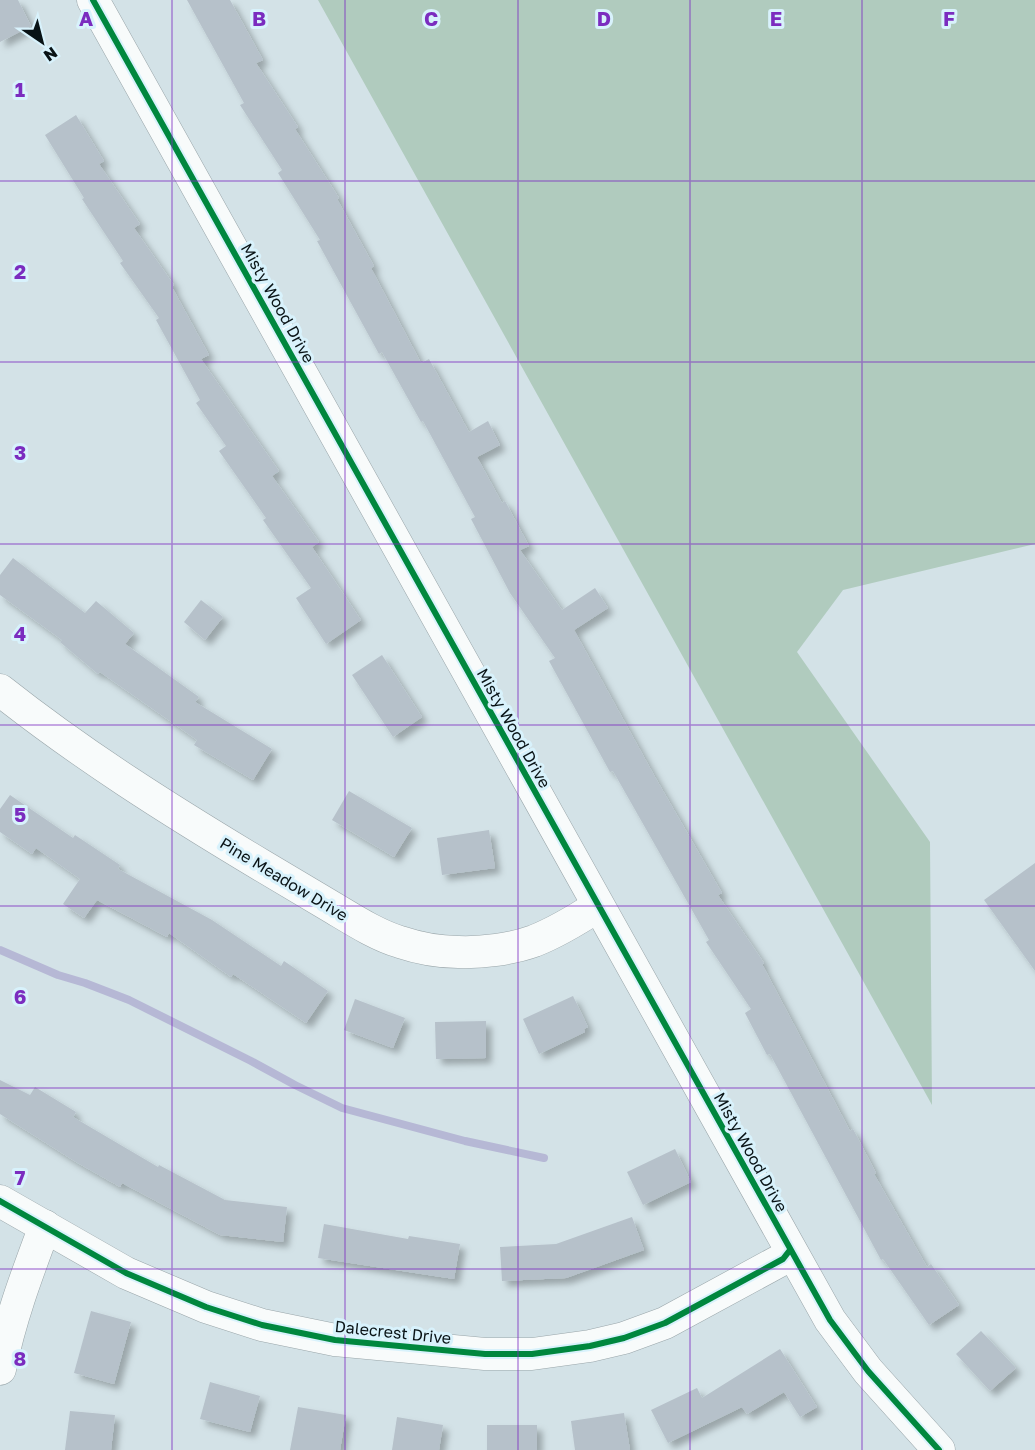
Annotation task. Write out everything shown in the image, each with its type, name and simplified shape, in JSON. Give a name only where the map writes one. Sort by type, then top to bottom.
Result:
[{"type":"street","name":"Misty Wood Drive","points":[[93,0],[830,1320],[862,1363],[939,1450]]},
{"type":"street","name":"Pine Meadow Drive","points":[[0,690],[73,745],[194,825],[359,924],[397,942],[416,947],[457,952],[497,950],[533,941],[564,927],[598,906]]},
{"type":"street","name":"Dalecrest Drive","points":[[0,1201],[126,1273],[206,1307],[262,1325],[335,1340],[485,1354],[532,1354],[590,1346],[624,1338],[665,1323],[783,1259],[790,1250]]},
{"type":"street","points":[[0,1369],[7,1334],[45,1226]]},
{"type":"green space","points":[[318,0],[1035,0],[1035,544],[843,590],[797,652],[930,842],[932,1105]]},
{"type":"building","points":[[0,0],[18,0],[31,26],[0,42]]},
{"type":"building","points":[[187,0],[230,0],[263,60],[256,63],[298,127],[295,129],[339,198],[337,199],[374,266],[371,268],[421,363],[429,359],[469,432],[488,421],[500,445],[477,457],[502,503],[505,501],[529,546],[520,550],[562,610],[595,588],[608,608],[574,630],[722,893],[718,895],[764,963],[762,964],[850,1131],[853,1129],[876,1173],[874,1174],[927,1267],[931,1264],[959,1305],[929,1325],[883,1259],[881,1260],[770,1054],[767,1055],[745,1013],[751,1009],[706,942],[709,940],[613,771],[610,772],[549,661],[555,658],[510,593],[471,519],[475,517],[423,421],[421,422],[382,352],[379,354],[317,241],[320,240],[278,173],[282,170],[240,105],[244,103]]},
{"type":"building","points":[[76,115],[104,161],[99,164],[140,224],[134,228],[174,285],[172,287],[209,355],[201,359],[279,471],[272,476],[319,542],[312,547],[361,620],[326,644],[296,598],[311,588],[263,520],[266,518],[219,451],[226,446],[196,403],[200,400],[156,320],[159,318],[120,263],[123,261],[82,199],[84,198],[45,135]]},
{"type":"building","points":[[13,558],[85,613],[96,601],[134,633],[125,644],[199,697],[195,702],[272,749],[253,780],[194,745],[197,740],[100,672],[98,674],[60,642],[62,640],[0,595],[0,575]]},
{"type":"building","points":[[201,600],[223,617],[205,640],[184,622]]},
{"type":"building","points":[[382,655],[422,717],[393,737],[352,675]]},
{"type":"building","points":[[349,791],[412,828],[394,857],[332,820]]},
{"type":"building","points":[[10,795],[73,838],[75,835],[120,865],[118,869],[212,920],[281,966],[284,961],[328,991],[306,1023],[233,974],[231,977],[169,933],[167,937],[97,900],[84,918],[63,904],[80,879],[36,848],[32,854],[0,832],[0,809]]},
{"type":"building","points":[[489,830],[495,868],[442,875],[437,838]]},
{"type":"building","points":[[1035,863],[1035,971],[984,900]]},
{"type":"building","points":[[573,996],[588,1027],[584,1029],[585,1032],[539,1054],[523,1019]]},
{"type":"building","points":[[355,999],[405,1018],[393,1048],[344,1030]]},
{"type":"building","points":[[486,1021],[486,1058],[436,1059],[435,1022]]},
{"type":"building","points":[[0,1080],[30,1095],[35,1087],[76,1112],[73,1117],[158,1167],[159,1165],[225,1200],[287,1207],[283,1242],[220,1235],[122,1183],[120,1187],[76,1162],[0,1114]]},
{"type":"building","points":[[675,1149],[691,1182],[643,1205],[627,1172]]},
{"type":"building","points":[[632,1217],[644,1250],[566,1278],[502,1281],[500,1247],[556,1244]]},
{"type":"building","points":[[324,1224],[408,1239],[409,1236],[460,1244],[454,1279],[318,1258]]},
{"type":"building","points":[[91,1311],[131,1322],[114,1384],[74,1373]]},
{"type":"building","points":[[981,1331],[1016,1368],[990,1391],[956,1354]]},
{"type":"building","points":[[780,1349],[817,1407],[800,1417],[784,1392],[747,1414],[742,1407],[668,1443],[651,1410],[697,1388],[702,1398]]},
{"type":"building","points":[[210,1382],[260,1396],[250,1432],[200,1419]]},
{"type":"building","points":[[298,1407],[346,1415],[340,1450],[290,1450]]},
{"type":"building","points":[[70,1411],[115,1415],[111,1450],[65,1450]]},
{"type":"building","points":[[624,1413],[630,1450],[575,1450],[571,1421]]},
{"type":"building","points":[[397,1417],[443,1425],[439,1450],[392,1450]]},
{"type":"building","points":[[487,1425],[537,1425],[537,1450],[487,1450]]},
{"type":"waterway","points":[[0,950],[58,975],[129,1000],[342,1108],[465,1141],[544,1158]]},
{"type":"cycle path","points":[[93,0],[830,1320],[868,1371],[939,1450]]},
{"type":"cycle path","points":[[0,1201],[126,1273],[206,1307],[262,1325],[335,1340],[485,1354],[532,1354],[590,1346],[624,1338],[665,1323],[783,1259],[790,1250]]}]
